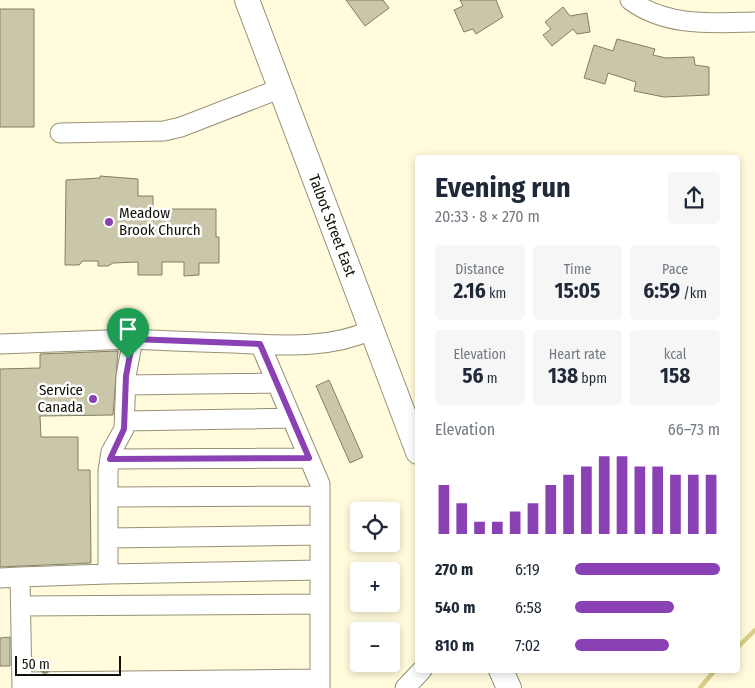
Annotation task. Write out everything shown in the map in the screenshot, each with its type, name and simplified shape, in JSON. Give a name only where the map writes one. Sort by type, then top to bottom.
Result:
[{"type":"main road","name":"Talbot Street East","points":[[247,0],[279,89],[415,444]]},
{"type":"main road","points":[[503,673],[509,688]]},
{"type":"street","points":[[630,0],[649,12],[675,19],[707,23],[755,22]]},
{"type":"street","points":[[60,133],[164,131],[279,89]]},
{"type":"street","points":[[0,344],[133,339],[260,344],[334,342],[355,337],[371,330]]},
{"type":"street","points":[[108,574],[110,459],[125,421],[128,359],[133,339]]},
{"type":"street","points":[[20,578],[22,685],[320,684],[320,484],[260,344]]},
{"type":"street","points":[[126,385],[276,382]]},
{"type":"street","points":[[125,421],[292,418]]},
{"type":"street","points":[[110,459],[309,458]]},
{"type":"street","points":[[108,498],[320,496]]},
{"type":"street","points":[[108,538],[320,534]]},
{"type":"street","points":[[0,578],[320,570]]},
{"type":"street","points":[[21,606],[320,604]]},
{"type":"street","points":[[405,688],[419,673]]},
{"type":"building","points":[[346,0],[383,0],[389,8],[365,26]]},
{"type":"building","points":[[460,0],[496,0],[503,17],[476,34],[473,29],[464,32],[454,10],[463,6]]},
{"type":"building","points":[[563,7],[570,16],[587,13],[590,32],[577,34],[573,29],[552,46],[543,35],[551,29],[545,22]]},
{"type":"building","points":[[0,9],[34,9],[34,127],[0,127]]},
{"type":"building","points":[[617,39],[655,49],[653,55],[666,58],[694,57],[695,65],[709,67],[709,95],[664,97],[634,91],[636,82],[608,73],[605,84],[584,78],[594,45],[613,51]]},
{"type":"building","name":"Meadow Brook Church","points":[[100,176],[138,179],[138,196],[153,196],[153,209],[216,209],[216,237],[219,237],[219,263],[199,263],[199,275],[184,276],[184,262],[162,262],[162,275],[138,275],[138,262],[98,266],[98,261],[83,261],[79,265],[65,265],[66,180],[100,178]]},
{"type":"building","points":[[118,351],[113,415],[40,416],[41,437],[78,437],[78,470],[90,470],[91,563],[0,567],[0,369],[40,368],[40,354]]},
{"type":"building","points":[[329,380],[363,457],[350,463],[316,386]]},
{"type":"building","points":[[10,637],[10,666],[0,666],[0,638]]},
{"type":"waterway","points":[[740,645],[755,630]]},
{"type":"waterway","points":[[700,688],[712,673]]},
{"type":"place","name":"Meadow Brook Church","points":[[109,222]]},
{"type":"place","name":"Service Canada","points":[[93,399]]},
{"type":"route","points":[[133,339],[260,344],[309,458],[110,459],[124,429],[128,359],[133,339]]}]
